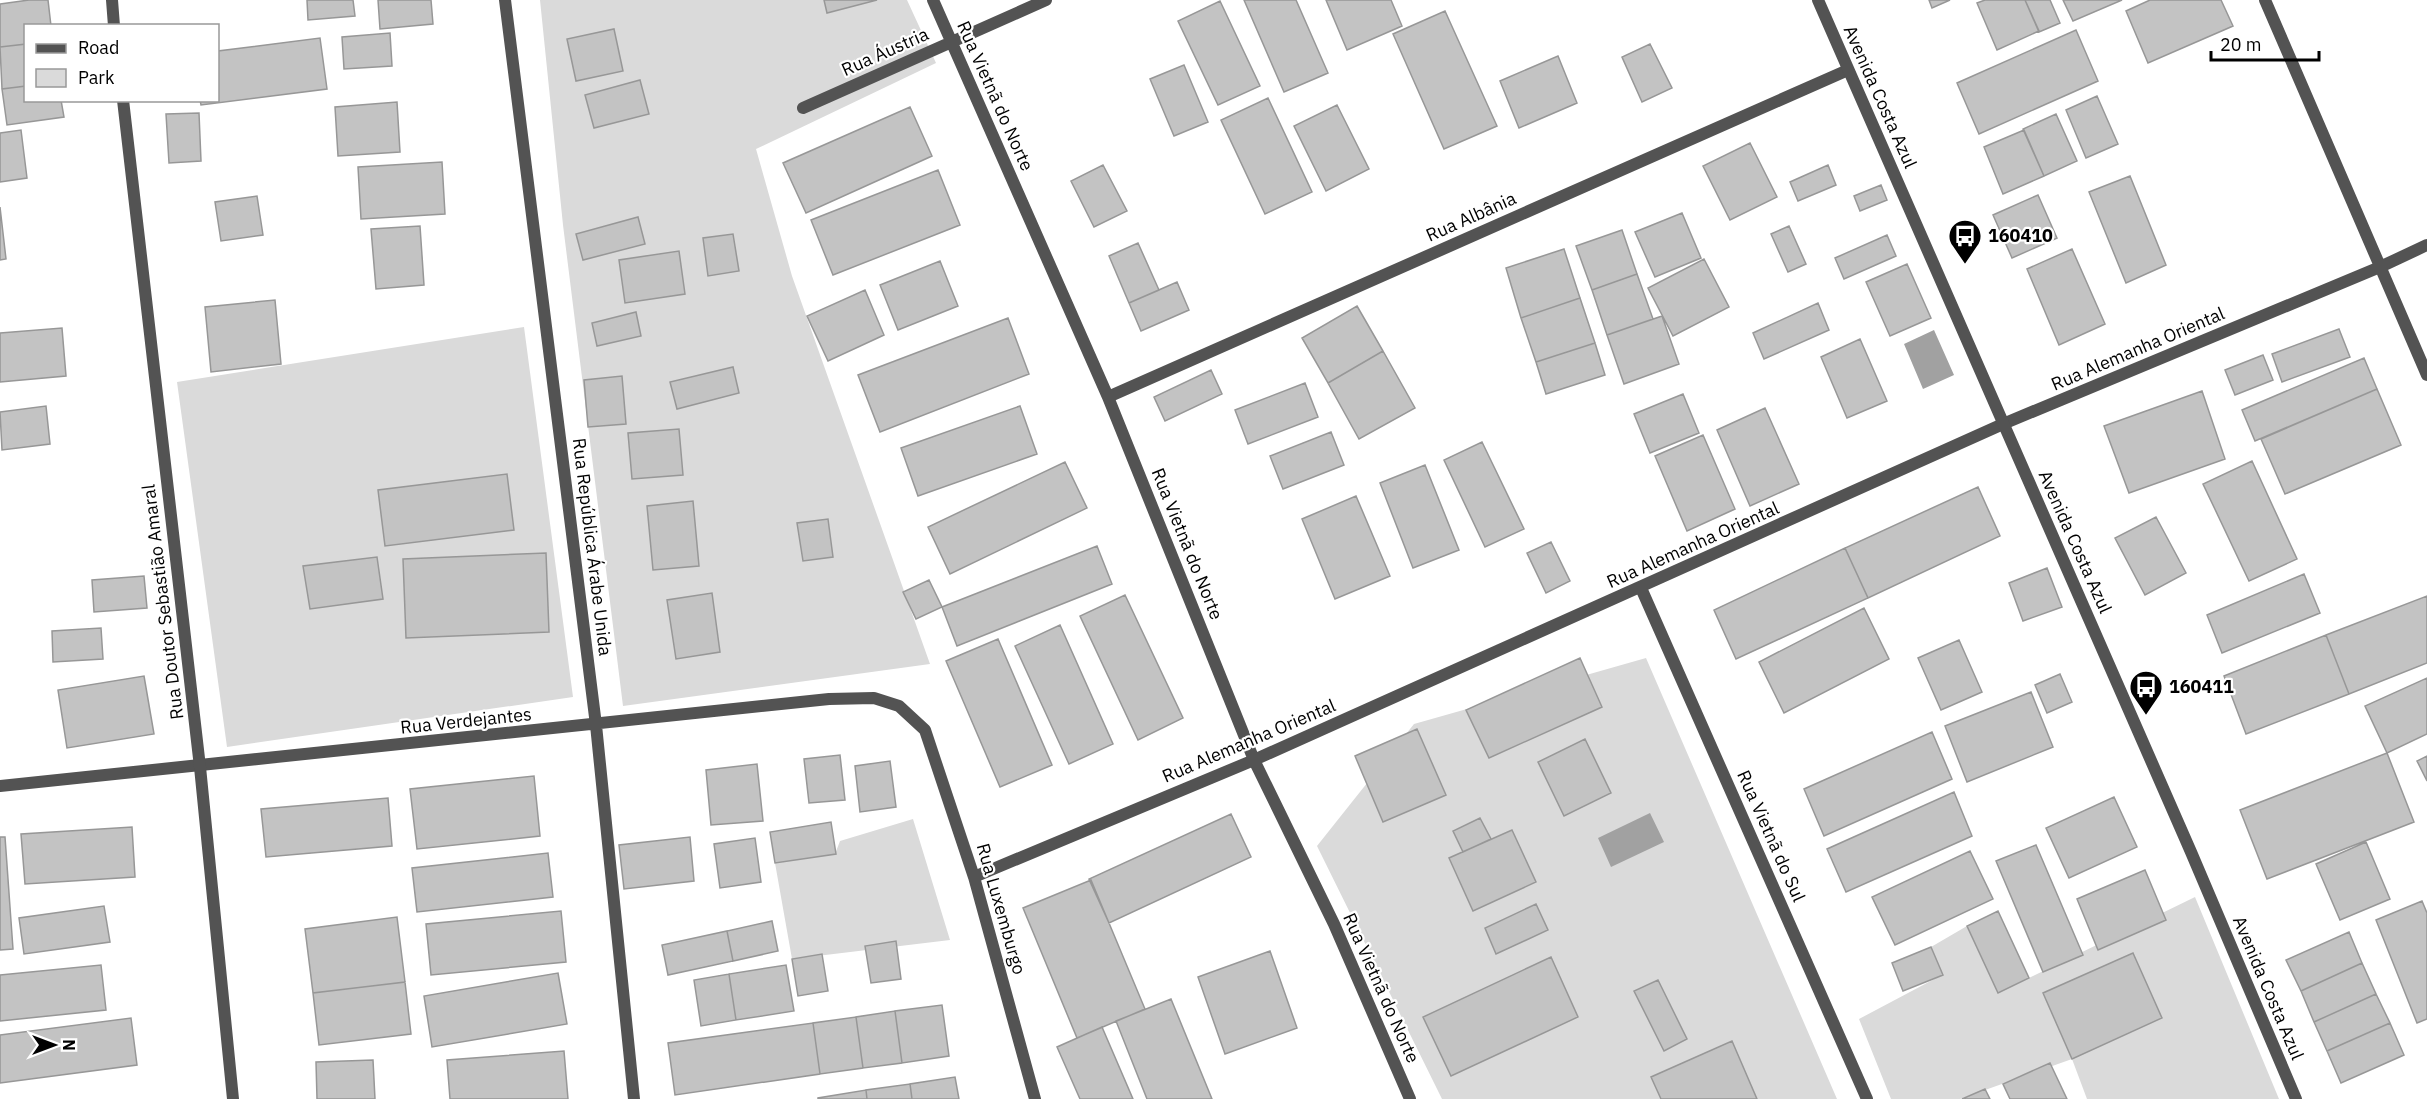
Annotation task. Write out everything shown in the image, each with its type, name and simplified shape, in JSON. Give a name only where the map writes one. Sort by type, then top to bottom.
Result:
[{"type":"street","points":[[112,0],[114,24]]},
{"type":"street","name":"Rua República Árabe Unida","points":[[505,0],[596,725],[634,1099]]},
{"type":"street","name":"Rua Vietnã do Norte","points":[[933,0],[1108,397],[1254,760],[1334,924],[1410,1099]]},
{"type":"street","name":"Rua Áustria","points":[[803,108],[1046,0]]},
{"type":"street","name":"Avenida Costa Azul","points":[[1818,0],[2296,1099]]},
{"type":"street","points":[[2265,0],[2427,375]]},
{"type":"street","name":"Rua Albânia","points":[[1108,397],[1848,70]]},
{"type":"street","name":"Rua Doutor Sebastião Amaral","points":[[123,102],[200,767],[233,1099]]},
{"type":"street","name":"Rua Alemanha Oriental","points":[[974,877],[1254,760],[2003,424],[2380,267],[2427,245]]},
{"type":"street","name":"Rua Vietnã do Sul","points":[[1641,588],[1867,1099]]},
{"type":"street","name":"Rua Verdejantes","points":[[0,786],[200,767],[829,699],[874,698],[899,705],[925,730]]},
{"type":"street","name":"Rua Luxemburgo","points":[[925,730],[974,877],[1035,1099]]},
{"type":"green space","points":[[540,0],[907,0],[936,63],[756,149],[792,276],[930,664],[623,706],[563,225]]},
{"type":"green space","points":[[524,327],[573,697],[227,747],[177,382]]},
{"type":"green space","points":[[1646,658],[1837,1099],[1442,1099],[1317,846],[1414,724]]},
{"type":"green space","points":[[913,819],[950,940],[792,959],[775,863],[835,854],[840,841]]},
{"type":"green space","points":[[2195,897],[2279,1099],[2087,1099],[2072,1059],[1960,1099],[1891,1099],[1859,1019],[1942,975],[1931,947],[1967,926],[1998,993]]},
{"type":"shaded area","points":[[1934,330],[1954,375],[1923,389],[1904,344]]},
{"type":"shaded area","points":[[1650,813],[1664,842],[1611,867],[1598,838]]},
{"type":"building","points":[[48,0],[51,24],[24,24],[24,44],[0,47],[0,4]]},
{"type":"building","points":[[307,0],[353,0],[355,16],[308,20]]},
{"type":"building","points":[[378,0],[431,0],[433,24],[380,29]]},
{"type":"building","points":[[824,0],[877,0],[827,13]]},
{"type":"building","points":[[1244,0],[1296,0],[1328,73],[1284,92]]},
{"type":"building","points":[[1326,0],[1391,0],[1402,26],[1347,50]]},
{"type":"building","points":[[1929,0],[1950,0],[1932,8]]},
{"type":"building","points":[[1985,0],[2025,0],[2039,31],[1997,50],[1977,3]]},
{"type":"building","points":[[2025,0],[2050,0],[2060,23],[2039,32]]},
{"type":"building","points":[[2063,0],[2122,0],[2073,21]]},
{"type":"building","points":[[2150,0],[2221,0],[2233,26],[2148,63],[2126,11]]},
{"type":"building","points":[[1220,1],[1260,86],[1218,105],[1178,21]]},
{"type":"building","points":[[1445,11],[1497,126],[1444,149],[1393,34]]},
{"type":"building","points":[[614,29],[623,71],[576,81],[567,39]]},
{"type":"building","points":[[2076,30],[2098,81],[1979,134],[1957,83]]},
{"type":"building","points":[[390,33],[392,66],[344,69],[342,37]]},
{"type":"building","points":[[320,38],[327,89],[201,105],[200,102],[219,102],[219,51]]},
{"type":"building","points":[[24,44],[24,86],[2,89],[0,47]]},
{"type":"building","points":[[1650,44],[1672,88],[1642,102],[1622,57]]},
{"type":"building","points":[[1558,56],[1577,103],[1519,128],[1500,81]]},
{"type":"building","points":[[1184,65],[1208,122],[1174,136],[1150,79]]},
{"type":"building","points":[[640,80],[649,114],[594,128],[585,95]]},
{"type":"building","points":[[24,86],[24,102],[61,102],[64,117],[7,125],[2,89]]},
{"type":"building","points":[[2097,96],[2118,144],[2086,158],[2066,110]]},
{"type":"building","points":[[1268,98],[1312,192],[1265,214],[1221,120]]},
{"type":"building","points":[[397,102],[400,152],[338,156],[335,107]]},
{"type":"building","points":[[1337,105],[1369,169],[1326,191],[1294,126]]},
{"type":"building","points":[[910,107],[932,156],[806,213],[783,163]]},
{"type":"building","points":[[199,113],[201,161],[169,163],[166,114]]},
{"type":"building","points":[[2056,114],[2077,161],[2044,176],[2023,129]]},
{"type":"building","points":[[21,130],[27,178],[0,182],[0,133]]},
{"type":"building","points":[[2024,130],[2044,176],[2003,194],[1984,147]]},
{"type":"building","points":[[1750,143],[1777,197],[1730,220],[1703,166]]},
{"type":"building","points":[[442,162],[445,214],[361,219],[358,167]]},
{"type":"building","points":[[1103,165],[1127,211],[1094,227],[1071,181]]},
{"type":"building","points":[[1828,165],[1836,185],[1798,201],[1790,182]]},
{"type":"building","points":[[938,170],[960,225],[833,275],[811,220]]},
{"type":"building","points":[[2130,176],[2166,265],[2126,283],[2089,192]]},
{"type":"building","points":[[1881,185],[1887,200],[1860,211],[1854,196]]},
{"type":"building","points":[[2038,195],[2057,238],[2012,258],[1993,215]]},
{"type":"building","points":[[257,196],[263,235],[221,241],[215,202]]},
{"type":"building","points":[[0,207],[6,259],[0,260]]},
{"type":"building","points":[[1682,213],[1701,258],[1655,277],[1635,232]]},
{"type":"building","points":[[638,217],[645,244],[583,260],[576,234]]},
{"type":"building","points":[[420,226],[424,285],[376,289],[371,229]]},
{"type":"building","points":[[1789,226],[1806,264],[1788,272],[1771,234]]},
{"type":"building","points":[[1622,230],[1637,274],[1592,290],[1576,246]]},
{"type":"building","points":[[733,234],[739,271],[708,276],[703,238]]},
{"type":"building","points":[[1887,235],[1896,256],[1844,279],[1835,258]]},
{"type":"building","points":[[1138,243],[1159,290],[1129,303],[1109,256]]},
{"type":"building","points":[[1564,249],[1580,298],[1521,318],[1506,268]]},
{"type":"building","points":[[2072,249],[2105,324],[2059,345],[2027,269]]},
{"type":"building","points":[[679,251],[685,294],[625,303],[619,260]]},
{"type":"building","points":[[1704,259],[1729,307],[1673,336],[1648,288]]},
{"type":"building","points":[[940,261],[958,306],[898,330],[880,285]]},
{"type":"building","points":[[1907,264],[1931,318],[1890,336],[1866,282]]},
{"type":"building","points":[[1637,274],[1653,319],[1607,335],[1592,290]]},
{"type":"building","points":[[1177,282],[1189,310],[1141,331],[1129,303]]},
{"type":"building","points":[[865,290],[884,335],[828,361],[807,316]]},
{"type":"building","points":[[1580,298],[1595,343],[1536,362],[1521,318]]},
{"type":"building","points":[[275,300],[281,364],[211,372],[205,307]]},
{"type":"building","points":[[1818,303],[1829,330],[1764,359],[1753,333]]},
{"type":"building","points":[[1357,306],[1383,351],[1328,383],[1302,338]]},
{"type":"building","points":[[636,312],[641,336],[597,346],[592,323]]},
{"type":"building","points":[[1662,316],[1679,364],[1624,384],[1607,335]]},
{"type":"building","points":[[1008,318],[1029,374],[880,432],[858,375]]},
{"type":"building","points":[[62,328],[66,376],[0,382],[0,333]]},
{"type":"building","points":[[2339,329],[2350,357],[2282,382],[2272,354]]},
{"type":"building","points":[[1860,339],[1887,401],[1847,418],[1821,357]]},
{"type":"building","points":[[1595,343],[1605,375],[1546,394],[1536,362]]},
{"type":"building","points":[[1383,351],[1415,408],[1359,439],[1328,383]]},
{"type":"building","points":[[2263,355],[2273,380],[2235,395],[2225,370]]},
{"type":"building","points":[[2364,358],[2377,389],[2255,441],[2242,410]]},
{"type":"building","points":[[733,367],[739,393],[677,409],[670,382]]},
{"type":"building","points":[[1211,370],[1222,394],[1165,421],[1154,397]]},
{"type":"building","points":[[622,376],[626,424],[588,427],[584,380]]},
{"type":"building","points":[[1305,383],[1318,417],[1248,444],[1235,410]]},
{"type":"building","points":[[2377,389],[2401,445],[2285,494],[2261,439]]},
{"type":"building","points":[[2202,391],[2225,459],[2129,493],[2104,426]]},
{"type":"building","points":[[1683,394],[1699,433],[1650,453],[1634,414]]},
{"type":"building","points":[[46,406],[50,444],[2,450],[0,412]]},
{"type":"building","points":[[1020,406],[1037,454],[918,496],[901,448]]},
{"type":"building","points":[[1765,408],[1799,484],[1750,506],[1717,430]]},
{"type":"building","points":[[679,429],[683,475],[632,479],[628,433]]},
{"type":"building","points":[[1331,432],[1344,465],[1283,489],[1270,456]]},
{"type":"building","points":[[1703,435],[1735,509],[1687,531],[1655,456]]},
{"type":"building","points":[[1482,442],[1524,529],[1485,547],[1444,460]]},
{"type":"building","points":[[2252,461],[2297,559],[2249,581],[2203,484]]},
{"type":"building","points":[[1065,462],[1087,508],[950,574],[928,527]]},
{"type":"building","points":[[1425,465],[1459,550],[1413,568],[1380,483]]},
{"type":"building","points":[[507,474],[514,530],[385,546],[378,490]]},
{"type":"building","points":[[1978,487],[2000,536],[1868,598],[1845,548]]},
{"type":"building","points":[[1356,496],[1390,576],[1335,599],[1302,519]]},
{"type":"building","points":[[693,501],[699,566],[653,570],[647,506]]},
{"type":"building","points":[[2156,517],[2186,573],[2145,595],[2115,538]]},
{"type":"building","points":[[828,519],[833,557],[803,561],[797,523]]},
{"type":"building","points":[[1551,542],[1570,581],[1546,593],[1527,553]]},
{"type":"building","points":[[1097,546],[1112,584],[957,646],[942,607]]},
{"type":"building","points":[[1845,548],[1868,598],[1736,659],[1714,610]]},
{"type":"building","points":[[546,553],[549,632],[406,638],[403,559]]},
{"type":"building","points":[[377,557],[383,599],[310,609],[303,566]]},
{"type":"building","points":[[2047,568],[2062,607],[2023,621],[2009,583]]},
{"type":"building","points":[[2304,574],[2320,613],[2222,653],[2207,615]]},
{"type":"building","points":[[144,576],[147,608],[94,612],[92,580]]},
{"type":"building","points":[[929,580],[942,607],[916,619],[903,592]]},
{"type":"building","points":[[712,593],[720,652],[676,659],[667,600]]},
{"type":"building","points":[[1125,595],[1183,718],[1138,740],[1080,616]]},
{"type":"building","points":[[2427,596],[2427,663],[2349,694],[2326,635]]},
{"type":"building","points":[[1864,608],[1889,659],[1784,713],[1759,662]]},
{"type":"building","points":[[1060,625],[1113,744],[1069,764],[1015,646]]},
{"type":"building","points":[[101,628],[103,659],[53,662],[52,631]]},
{"type":"building","points":[[2326,635],[2349,694],[2246,734],[2224,676]]},
{"type":"building","points":[[998,639],[1052,765],[1000,787],[946,661]]},
{"type":"building","points":[[1959,640],[1982,692],[1941,710],[1918,658]]},
{"type":"building","points":[[1580,658],[1602,707],[1489,758],[1466,710]]},
{"type":"building","points":[[2060,674],[2072,702],[2047,713],[2035,685]]},
{"type":"building","points":[[144,676],[154,734],[67,748],[58,690]]},
{"type":"building","points":[[2427,678],[2427,734],[2387,753],[2365,706]]},
{"type":"building","points":[[2031,692],[2053,747],[1967,782],[1945,726]]},
{"type":"building","points":[[1417,729],[1446,795],[1383,822],[1355,756]]},
{"type":"building","points":[[1932,732],[1952,779],[1824,836],[1804,789]]},
{"type":"building","points":[[1585,739],[1611,793],[1564,816],[1538,762]]},
{"type":"building","points":[[2387,753],[2414,822],[2267,879],[2240,810]]},
{"type":"building","points":[[840,755],[845,800],[809,803],[804,759]]},
{"type":"building","points":[[2427,756],[2427,781],[2417,761]]},
{"type":"building","points":[[890,761],[896,807],[860,812],[855,766]]},
{"type":"building","points":[[757,764],[763,821],[711,825],[706,770]]},
{"type":"building","points":[[534,776],[540,836],[417,849],[410,789]]},
{"type":"building","points":[[1954,792],[1972,836],[1846,892],[1827,849]]},
{"type":"building","points":[[2114,797],[2137,847],[2069,878],[2046,828]]},
{"type":"building","points":[[388,798],[392,846],[266,857],[261,809]]},
{"type":"building","points":[[1231,814],[1251,857],[1109,923],[1089,879]]},
{"type":"building","points":[[1480,818],[1491,839],[1463,852],[1453,831]]},
{"type":"building","points":[[831,822],[836,854],[775,863],[770,832]]},
{"type":"building","points":[[132,827],[135,877],[25,884],[21,834]]},
{"type":"building","points":[[1512,830],[1536,882],[1473,911],[1449,858]]},
{"type":"building","points":[[0,837],[5,837],[13,949],[0,950]]},
{"type":"building","points":[[690,837],[694,881],[624,889],[619,845]]},
{"type":"building","points":[[755,838],[761,882],[720,888],[714,844]]},
{"type":"building","points":[[2366,842],[2390,899],[2340,920],[2316,864]]},
{"type":"building","points":[[2036,845],[2083,955],[2043,972],[1996,861]]},
{"type":"building","points":[[1970,851],[1993,899],[1895,945],[1872,897]]},
{"type":"building","points":[[548,853],[553,897],[417,912],[412,868]]},
{"type":"building","points":[[2145,870],[2166,920],[2098,950],[2077,899]]},
{"type":"building","points":[[1091,880],[1145,1009],[1077,1038],[1023,908]]},
{"type":"building","points":[[2422,901],[2427,913],[2427,1019],[2417,1023],[2376,920]]},
{"type":"building","points":[[1536,904],[1548,930],[1496,954],[1485,928]]},
{"type":"building","points":[[104,906],[110,942],[24,954],[19,918]]},
{"type":"building","points":[[561,911],[566,962],[431,975],[426,924]]},
{"type":"building","points":[[1998,911],[2029,978],[1998,993],[1967,926]]},
{"type":"building","points":[[397,917],[405,982],[313,993],[305,929]]},
{"type":"building","points":[[772,921],[778,951],[733,961],[727,931]]},
{"type":"building","points":[[727,931],[733,961],[668,975],[662,945]]},
{"type":"building","points":[[2349,932],[2362,963],[2301,991],[2286,960]]},
{"type":"building","points":[[896,941],[901,979],[871,983],[865,946]]},
{"type":"building","points":[[1931,947],[1943,975],[1903,991],[1892,963]]},
{"type":"building","points":[[1270,951],[1297,1028],[1225,1054],[1198,977]]},
{"type":"building","points":[[2133,953],[2162,1018],[2072,1059],[2043,993]]},
{"type":"building","points":[[822,954],[828,991],[798,996],[792,959]]},
{"type":"building","points":[[1551,957],[1578,1017],[1451,1076],[1423,1017]]},
{"type":"building","points":[[2362,963],[2376,994],[2314,1022],[2301,991]]},
{"type":"building","points":[[101,965],[106,1010],[0,1021],[0,975]]},
{"type":"building","points":[[786,965],[794,1011],[736,1020],[729,974]]},
{"type":"building","points":[[558,973],[567,1024],[432,1047],[424,996]]},
{"type":"building","points":[[729,974],[736,1020],[701,1026],[694,980]]},
{"type":"building","points":[[1658,980],[1687,1039],[1664,1051],[1634,991]]},
{"type":"building","points":[[405,982],[411,1034],[319,1045],[313,993]]},
{"type":"building","points":[[2376,994],[2390,1023],[2327,1051],[2314,1022]]},
{"type":"building","points":[[1171,999],[1212,1099],[1147,1099],[1116,1021]]},
{"type":"building","points":[[942,1005],[949,1056],[902,1063],[895,1011]]},
{"type":"building","points":[[895,1011],[902,1063],[863,1068],[856,1017]]},
{"type":"building","points":[[856,1017],[863,1068],[820,1074],[813,1023]]},
{"type":"building","points":[[131,1018],[137,1065],[0,1083],[0,1035]]},
{"type":"building","points":[[813,1023],[820,1074],[675,1095],[668,1043]]},
{"type":"building","points":[[2390,1023],[2404,1055],[2341,1083],[2327,1051]]},
{"type":"building","points":[[1102,1027],[1133,1099],[1080,1099],[1057,1047]]},
{"type":"building","points":[[1732,1041],[1757,1099],[1661,1099],[1651,1077]]},
{"type":"building","points":[[564,1051],[568,1099],[450,1099],[447,1060]]},
{"type":"building","points":[[373,1060],[375,1099],[317,1099],[316,1062]]},
{"type":"building","points":[[2050,1063],[2067,1099],[2010,1099],[2003,1084]]},
{"type":"building","points":[[955,1077],[959,1099],[912,1099],[910,1084]]},
{"type":"building","points":[[910,1084],[912,1099],[867,1099],[866,1090]]},
{"type":"building","points":[[1985,1089],[1990,1099],[1962,1099]]},
{"type":"building","points":[[866,1090],[867,1099],[818,1099],[818,1098]]},
{"type":"place","name":"160410","points":[[1965,265]]},
{"type":"place","name":"160411","points":[[2146,716]]}]
